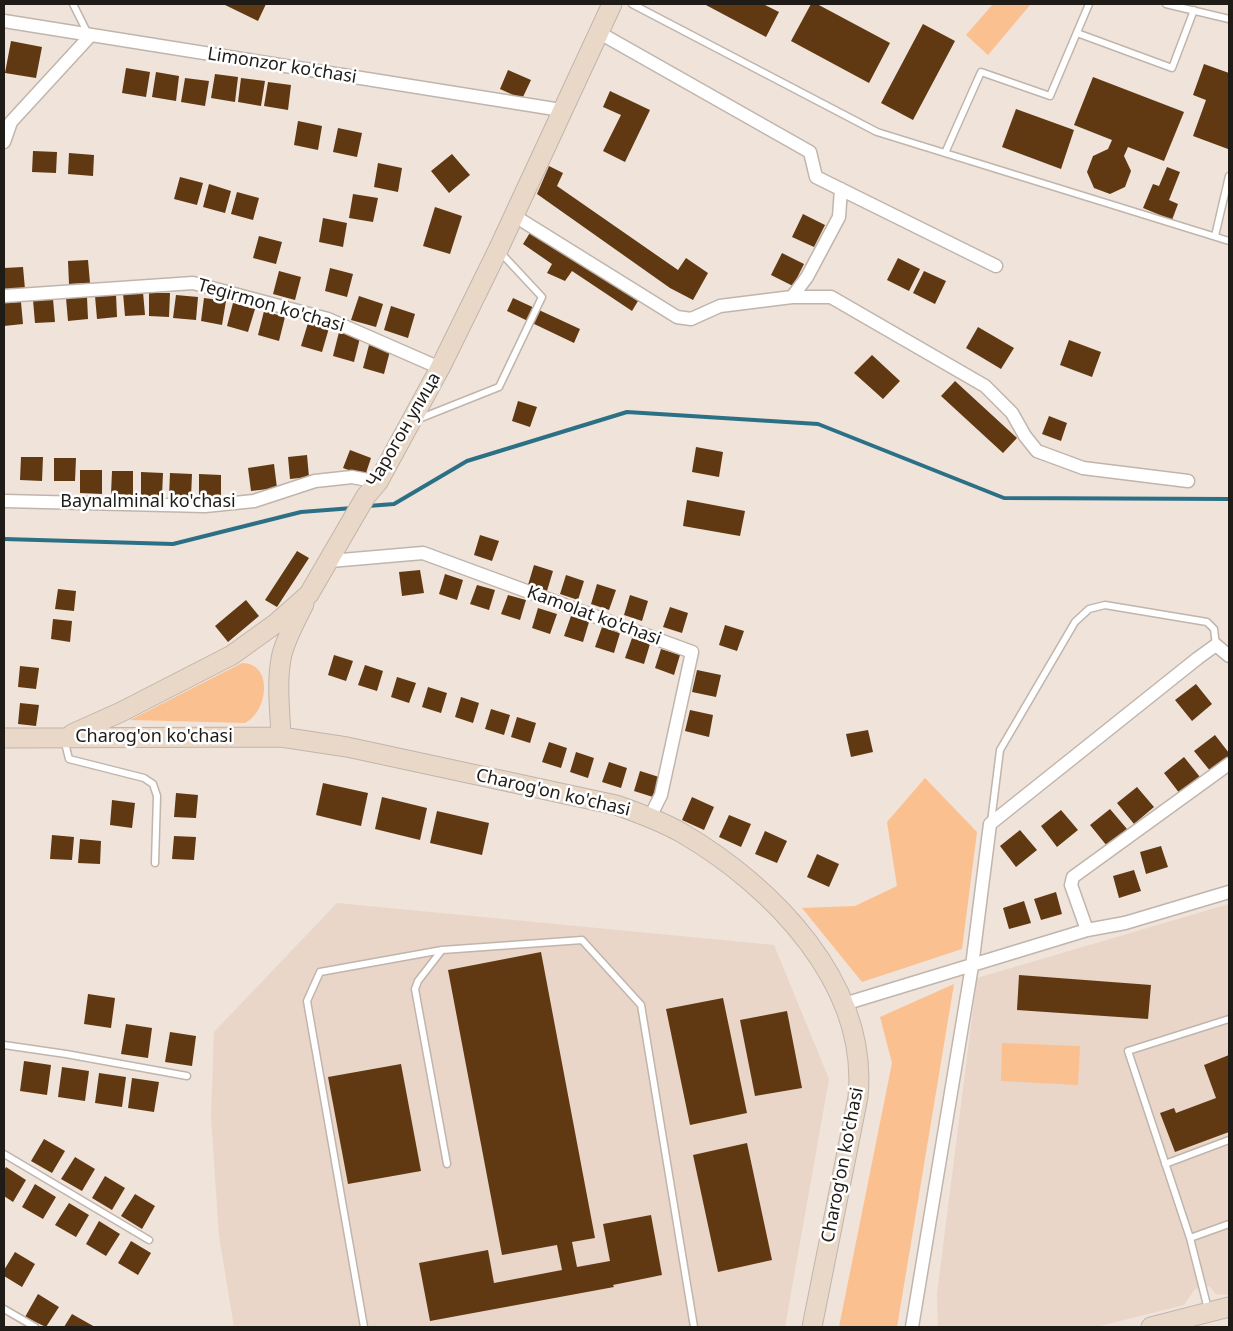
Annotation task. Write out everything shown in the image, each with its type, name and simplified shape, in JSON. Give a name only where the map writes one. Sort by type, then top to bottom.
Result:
[{"type":"main road","name":"Чарогон улица","points":[[64,737],[121,712],[232,655],[275,624],[309,594],[330,561],[351,521],[372,489],[440,368],[498,250],[561,110],[612,4]]},
{"type":"main road","points":[[281,737],[279,678],[282,655],[288,635],[309,594]]},
{"type":"main road","name":"Charog'on ko'chasi","points":[[4,738],[281,737],[348,747],[616,805],[650,817],[708,850],[760,891],[808,944],[828,972],[844,1004],[855,1043],[859,1083],[812,1327]]},
{"type":"main road","points":[[1151,1327],[1229,1307]]},
{"type":"street","name":"Limonzor ko'chasi","points":[[4,21],[561,110]]},
{"type":"street","points":[[598,32],[810,152],[816,177],[996,266]]},
{"type":"street","points":[[4,142],[11,122],[90,36]]},
{"type":"street","points":[[792,298],[807,277],[839,217],[841,189]]},
{"type":"street","points":[[513,215],[677,317],[691,319],[720,306],[792,298],[830,297],[985,386],[1012,413],[1025,436],[1037,451],[1083,468],[1188,481]]},
{"type":"street","name":"Tegirmon ko'chasi","points":[[4,296],[193,283],[328,319],[440,368]]},
{"type":"street","name":"Baynalminal ko'chasi","points":[[4,501],[205,506],[254,502],[315,482],[352,477],[372,489]]},
{"type":"street","name":"Kamolat ko'chasi","points":[[330,561],[423,553],[692,652],[661,795],[650,817]]},
{"type":"street","points":[[912,1327],[972,966],[990,824],[1216,645],[1229,656]]},
{"type":"street","points":[[1087,930],[1072,885],[1073,877],[1229,764]]},
{"type":"street","points":[[844,1004],[1087,930],[1125,923],[1229,892]]},
{"type":"lane","points":[[73,4],[90,36]]},
{"type":"lane","points":[[632,4],[877,132],[1229,241]]},
{"type":"lane","points":[[945,153],[980,72],[1050,96],[1089,4]]},
{"type":"lane","points":[[1166,4],[1229,19]]},
{"type":"lane","points":[[1077,33],[1172,68],[1194,10]]},
{"type":"lane","points":[[1214,236],[1229,176]]},
{"type":"lane","points":[[408,423],[499,387],[542,297],[498,250]]},
{"type":"lane","points":[[990,824],[1000,750],[1075,622],[1089,610],[1105,604],[1207,622],[1214,630],[1216,645]]},
{"type":"lane","points":[[64,737],[69,760],[144,778],[153,784],[157,796],[155,863]]},
{"type":"lane","points":[[364,1327],[307,1002],[320,972],[442,950],[582,940],[641,1005],[694,1327]]},
{"type":"lane","points":[[442,950],[418,981],[415,989],[447,1164]]},
{"type":"lane","points":[[1208,1312],[1190,1238],[1128,1051],[1229,1018]]},
{"type":"lane","points":[[4,1045],[188,1076]]},
{"type":"lane","points":[[1164,1164],[1229,1140]]},
{"type":"lane","points":[[4,1154],[149,1240]]},
{"type":"lane","points":[[1190,1238],[1229,1224]]},
{"type":"lane","points":[[4,1309],[35,1327]]},
{"type":"shaded area","points":[[993,4],[1030,5],[988,55],[966,35]]},
{"type":"shaded area","points":[[242,663],[252,665],[259,671],[263,679],[264,688],[263,699],[259,709],[245,723],[130,720]]},
{"type":"shaded area","points":[[925,778],[977,832],[962,949],[862,982],[802,908],[855,906],[897,886],[887,822]]},
{"type":"shaded area","points":[[337,903],[774,945],[829,1079],[785,1327],[234,1327],[219,1236],[211,1117],[214,1032]]},
{"type":"shaded area","points":[[1229,904],[1229,1295],[1216,1294],[1209,1286],[1195,1289],[1184,1305],[1096,1327],[938,1327],[937,1294],[977,978]]},
{"type":"shaded area","points":[[954,984],[897,1327],[839,1327],[892,1063],[880,1017]]},
{"type":"shaded area","points":[[1002,1043],[1080,1046],[1078,1085],[1001,1081]]},
{"type":"building","points":[[223,4],[266,4],[258,21]]},
{"type":"building","points":[[704,4],[763,4],[779,12],[766,37]]},
{"type":"building","points":[[811,4],[817,4],[890,43],[869,83],[791,41]]},
{"type":"building","points":[[923,24],[955,41],[913,120],[881,103]]},
{"type":"building","points":[[11,41],[42,47],[36,78],[5,73]]},
{"type":"building","points":[[1204,64],[1229,73],[1228,149],[1193,136],[1206,100],[1193,95]]},
{"type":"building","points":[[126,68],[150,72],[146,97],[122,93]]},
{"type":"building","points":[[508,70],[531,80],[522,99],[500,89]]},
{"type":"building","points":[[156,72],[179,76],[176,101],[152,97]]},
{"type":"building","points":[[215,74],[238,77],[235,102],[211,98]]},
{"type":"building","points":[[1093,77],[1184,112],[1164,161],[1128,147],[1124,156],[1131,171],[1125,187],[1110,194],[1094,188],[1087,172],[1093,156],[1108,149],[1112,140],[1074,125]]},
{"type":"building","points":[[185,78],[209,81],[205,106],[181,102]]},
{"type":"building","points":[[241,78],[265,81],[261,106],[238,102]]},
{"type":"building","points":[[268,82],[291,85],[288,110],[264,106]]},
{"type":"building","points":[[610,91],[650,110],[625,162],[603,151],[621,115],[603,107]]},
{"type":"building","points":[[1016,109],[1074,130],[1061,169],[1002,147]]},
{"type":"building","points":[[298,121],[322,126],[318,150],[294,145]]},
{"type":"building","points":[[338,128],[362,133],[357,157],[333,152]]},
{"type":"building","points":[[33,151],[57,152],[56,173],[32,172]]},
{"type":"building","points":[[69,153],[94,155],[93,176],[68,174]]},
{"type":"building","points":[[452,154],[470,175],[449,193],[431,171]]},
{"type":"building","points":[[378,163],[402,168],[398,192],[374,187]]},
{"type":"building","points":[[549,166],[563,173],[557,186],[678,270],[686,258],[708,273],[693,300],[670,288],[537,194]]},
{"type":"building","points":[[1167,167],[1180,172],[1169,200],[1178,204],[1172,220],[1143,208],[1153,184],[1159,186]]},
{"type":"building","points":[[180,177],[203,183],[197,205],[174,199]]},
{"type":"building","points":[[209,184],[231,191],[225,213],[203,207]]},
{"type":"building","points":[[237,192],[259,198],[253,220],[231,214]]},
{"type":"building","points":[[353,194],[378,198],[373,222],[349,218]]},
{"type":"building","points":[[435,207],[462,216],[450,254],[423,246]]},
{"type":"building","points":[[803,214],[825,225],[814,247],[792,237]]},
{"type":"building","points":[[323,218],[347,223],[343,247],[319,242]]},
{"type":"building","points":[[531,231],[638,301],[632,311],[572,271],[565,281],[547,273],[552,264],[523,244]]},
{"type":"building","points":[[259,236],[282,242],[276,264],[253,258]]},
{"type":"building","points":[[782,253],[804,264],[793,286],[771,275]]},
{"type":"building","points":[[898,258],[920,269],[909,291],[887,280]]},
{"type":"building","points":[[88,260],[90,283],[69,284],[68,261]]},
{"type":"building","points":[[23,267],[25,289],[5,291],[4,268]]},
{"type":"building","points":[[330,268],[353,274],[347,297],[325,291]]},
{"type":"building","points":[[279,271],[301,277],[295,300],[273,294]]},
{"type":"building","points":[[924,271],[946,281],[935,304],[913,293]]},
{"type":"building","points":[[143,292],[145,315],[125,316],[123,293]]},
{"type":"building","points":[[149,293],[170,293],[169,317],[149,316]]},
{"type":"building","points":[[116,294],[117,317],[97,319],[95,296]]},
{"type":"building","points":[[176,295],[198,297],[196,320],[173,318]]},
{"type":"building","points":[[359,296],[383,304],[376,327],[351,320]]},
{"type":"building","points":[[87,297],[88,319],[68,321],[66,298]]},
{"type":"building","points":[[204,298],[226,301],[222,325],[201,321]]},
{"type":"building","points":[[513,298],[580,329],[574,343],[507,311]]},
{"type":"building","points":[[53,299],[55,322],[35,323],[33,300]]},
{"type":"building","points":[[21,302],[23,324],[4,326],[4,303]]},
{"type":"building","points":[[233,303],[255,309],[248,332],[227,326]]},
{"type":"building","points":[[391,306],[415,314],[408,338],[384,330]]},
{"type":"building","points":[[264,311],[285,317],[279,341],[258,335]]},
{"type":"building","points":[[308,323],[329,328],[322,352],[301,346]]},
{"type":"building","points":[[978,327],[1014,348],[1001,369],[966,348]]},
{"type":"building","points":[[339,332],[360,338],[354,362],[333,356]]},
{"type":"building","points":[[1069,340],[1101,352],[1092,377],[1060,365]]},
{"type":"building","points":[[369,345],[390,351],[384,374],[363,368]]},
{"type":"building","points":[[872,355],[900,381],[883,399],[854,373]]},
{"type":"building","points":[[955,381],[1017,438],[1003,453],[941,396]]},
{"type":"building","points":[[518,401],[537,407],[530,427],[512,421]]},
{"type":"building","points":[[1049,416],[1067,423],[1061,441],[1042,434]]},
{"type":"building","points":[[696,447],[723,452],[719,477],[692,472]]},
{"type":"building","points":[[350,450],[371,458],[365,476],[343,468]]},
{"type":"building","points":[[307,455],[309,477],[290,479],[288,457]]},
{"type":"building","points":[[21,457],[43,457],[42,481],[20,480]]},
{"type":"building","points":[[54,458],[76,458],[75,481],[54,481]]},
{"type":"building","points":[[274,464],[277,488],[251,491],[248,468]]},
{"type":"building","points":[[80,470],[102,470],[102,494],[80,493]]},
{"type":"building","points":[[112,471],[133,471],[133,495],[111,494]]},
{"type":"building","points":[[141,472],[163,473],[162,496],[141,496]]},
{"type":"building","points":[[170,473],[192,474],[191,497],[169,497]]},
{"type":"building","points":[[199,474],[221,475],[221,498],[199,498]]},
{"type":"building","points":[[687,500],[745,511],[740,536],[683,526]]},
{"type":"building","points":[[480,535],[499,541],[492,561],[474,555]]},
{"type":"building","points":[[297,551],[309,558],[277,607],[265,600]]},
{"type":"building","points":[[534,565],[553,571],[547,591],[528,585]]},
{"type":"building","points":[[420,570],[424,593],[402,596],[399,572]]},
{"type":"building","points":[[445,574],[463,580],[457,600],[439,594]]},
{"type":"building","points":[[566,575],[584,581],[578,600],[560,594]]},
{"type":"building","points":[[597,584],[616,590],[609,610],[591,604]]},
{"type":"building","points":[[477,585],[495,590],[489,610],[470,604]]},
{"type":"building","points":[[58,589],[76,591],[74,611],[55,609]]},
{"type":"building","points":[[508,595],[526,600],[520,620],[501,614]]},
{"type":"building","points":[[630,595],[648,601],[642,621],[624,615]]},
{"type":"building","points":[[246,600],[259,616],[228,642],[215,626]]},
{"type":"building","points":[[670,607],[688,613],[682,633],[663,627]]},
{"type":"building","points":[[538,608],[557,614],[550,634],[532,628]]},
{"type":"building","points":[[571,616],[589,622],[583,642],[564,636]]},
{"type":"building","points":[[53,619],[72,621],[70,642],[51,639]]},
{"type":"building","points":[[725,625],[744,631],[737,651],[719,645]]},
{"type":"building","points":[[602,627],[620,633],[614,653],[595,647]]},
{"type":"building","points":[[632,638],[650,644],[644,664],[625,658]]},
{"type":"building","points":[[661,649],[680,655],[674,675],[655,668]]},
{"type":"building","points":[[334,655],[353,661],[346,681],[328,675]]},
{"type":"building","points":[[365,665],[383,671],[377,691],[358,685]]},
{"type":"building","points":[[20,666],[39,668],[36,689],[18,687]]},
{"type":"building","points":[[697,670],[721,675],[716,697],[692,692]]},
{"type":"building","points":[[397,677],[416,683],[409,703],[391,697]]},
{"type":"building","points":[[1196,684],[1212,704],[1192,721],[1175,700]]},
{"type":"building","points":[[428,687],[447,693],[441,713],[422,707]]},
{"type":"building","points":[[461,697],[479,703],[473,723],[455,717]]},
{"type":"building","points":[[20,703],[39,705],[36,726],[18,724]]},
{"type":"building","points":[[491,709],[510,715],[504,735],[485,729]]},
{"type":"building","points":[[690,710],[713,715],[709,737],[685,731]]},
{"type":"building","points":[[517,717],[536,723],[530,743],[511,737]]},
{"type":"building","points":[[868,730],[873,752],[851,757],[846,734]]},
{"type":"building","points":[[1215,735],[1229,753],[1229,757],[1211,772],[1194,751]]},
{"type":"building","points":[[549,742],[567,748],[561,768],[542,762]]},
{"type":"building","points":[[576,752],[594,758],[588,778],[570,772]]},
{"type":"building","points":[[1184,757],[1200,777],[1180,794],[1164,773]]},
{"type":"building","points":[[609,762],[627,768],[621,788],[602,782]]},
{"type":"building","points":[[640,771],[659,777],[653,797],[634,791]]},
{"type":"building","points":[[323,783],[368,793],[361,826],[316,815]]},
{"type":"building","points":[[1137,787],[1154,807],[1134,824],[1117,803]]},
{"type":"building","points":[[176,793],[198,795],[196,818],[174,817]]},
{"type":"building","points":[[382,797],[427,808],[420,840],[375,829]]},
{"type":"building","points":[[692,797],[714,807],[704,830],[682,820]]},
{"type":"building","points":[[112,800],[135,803],[132,828],[110,825]]},
{"type":"building","points":[[1110,809],[1127,829],[1107,846],[1090,825]]},
{"type":"building","points":[[1061,810],[1078,830],[1057,847],[1041,826]]},
{"type":"building","points":[[437,811],[489,823],[482,855],[430,843]]},
{"type":"building","points":[[729,815],[751,824],[741,847],[719,837]]},
{"type":"building","points":[[1020,830],[1037,850],[1016,867],[1000,846]]},
{"type":"building","points":[[765,831],[787,841],[777,863],[755,854]]},
{"type":"building","points":[[52,835],[74,837],[72,860],[50,859]]},
{"type":"building","points":[[174,836],[196,837],[194,860],[172,859]]},
{"type":"building","points":[[80,839],[101,841],[100,864],[78,863]]},
{"type":"building","points":[[1161,846],[1168,867],[1146,874],[1140,852]]},
{"type":"building","points":[[817,854],[839,864],[829,887],[807,877]]},
{"type":"building","points":[[1134,870],[1141,891],[1119,898],[1113,876]]},
{"type":"building","points":[[1056,892],[1062,914],[1041,920],[1034,899]]},
{"type":"building","points":[[1024,901],[1031,923],[1009,929],[1003,908]]},
{"type":"building","points":[[541,952],[595,1238],[572,1242],[577,1267],[610,1261],[603,1224],[651,1215],[662,1275],[613,1285],[614,1287],[430,1321],[419,1263],[488,1250],[494,1283],[562,1270],[557,1245],[502,1255],[448,970]]},
{"type":"building","points":[[1019,975],[1151,985],[1148,1019],[1017,1010]]},
{"type":"building","points":[[88,994],[115,998],[111,1028],[84,1024]]},
{"type":"building","points":[[723,998],[747,1113],[690,1125],[666,1009]]},
{"type":"building","points":[[787,1011],[802,1088],[755,1096],[740,1020]]},
{"type":"building","points":[[126,1024],[152,1028],[148,1058],[121,1054]]},
{"type":"building","points":[[170,1032],[196,1036],[192,1066],[165,1062]]},
{"type":"building","points":[[1229,1055],[1229,1132],[1175,1152],[1160,1113],[1174,1108],[1176,1113],[1216,1098],[1204,1065]]},
{"type":"building","points":[[24,1061],[51,1065],[47,1095],[20,1091]]},
{"type":"building","points":[[401,1064],[421,1171],[348,1184],[328,1077]]},
{"type":"building","points":[[62,1067],[89,1071],[85,1101],[58,1097]]},
{"type":"building","points":[[99,1073],[126,1077],[122,1107],[95,1103]]},
{"type":"building","points":[[132,1078],[159,1082],[154,1112],[128,1108]]},
{"type":"building","points":[[44,1139],[65,1151],[52,1173],[31,1161]]},
{"type":"building","points":[[747,1143],[772,1260],[718,1272],[693,1155]]},
{"type":"building","points":[[75,1157],[95,1169],[82,1191],[61,1179]]},
{"type":"building","points":[[6,1167],[26,1180],[13,1202],[4,1196],[4,1171]]},
{"type":"building","points":[[105,1176],[125,1188],[112,1210],[92,1198]]},
{"type":"building","points":[[35,1184],[56,1197],[43,1219],[22,1207]]},
{"type":"building","points":[[135,1194],[155,1206],[142,1229],[121,1216]]},
{"type":"building","points":[[69,1203],[89,1215],[76,1237],[55,1225]]},
{"type":"building","points":[[99,1221],[120,1234],[106,1256],[86,1244]]},
{"type":"building","points":[[131,1241],[151,1253],[138,1275],[118,1263]]},
{"type":"building","points":[[15,1252],[35,1264],[22,1287],[4,1276],[4,1270]]},
{"type":"building","points":[[38,1294],[59,1307],[46,1327],[25,1317]]},
{"type":"building","points":[[72,1314],[95,1327],[64,1327]]},
{"type":"waterway","points":[[368,506],[394,504],[467,461],[627,412],[818,424],[1004,498],[1229,499]]},
{"type":"waterway","points":[[4,539],[173,544],[301,512],[353,508]]}]
